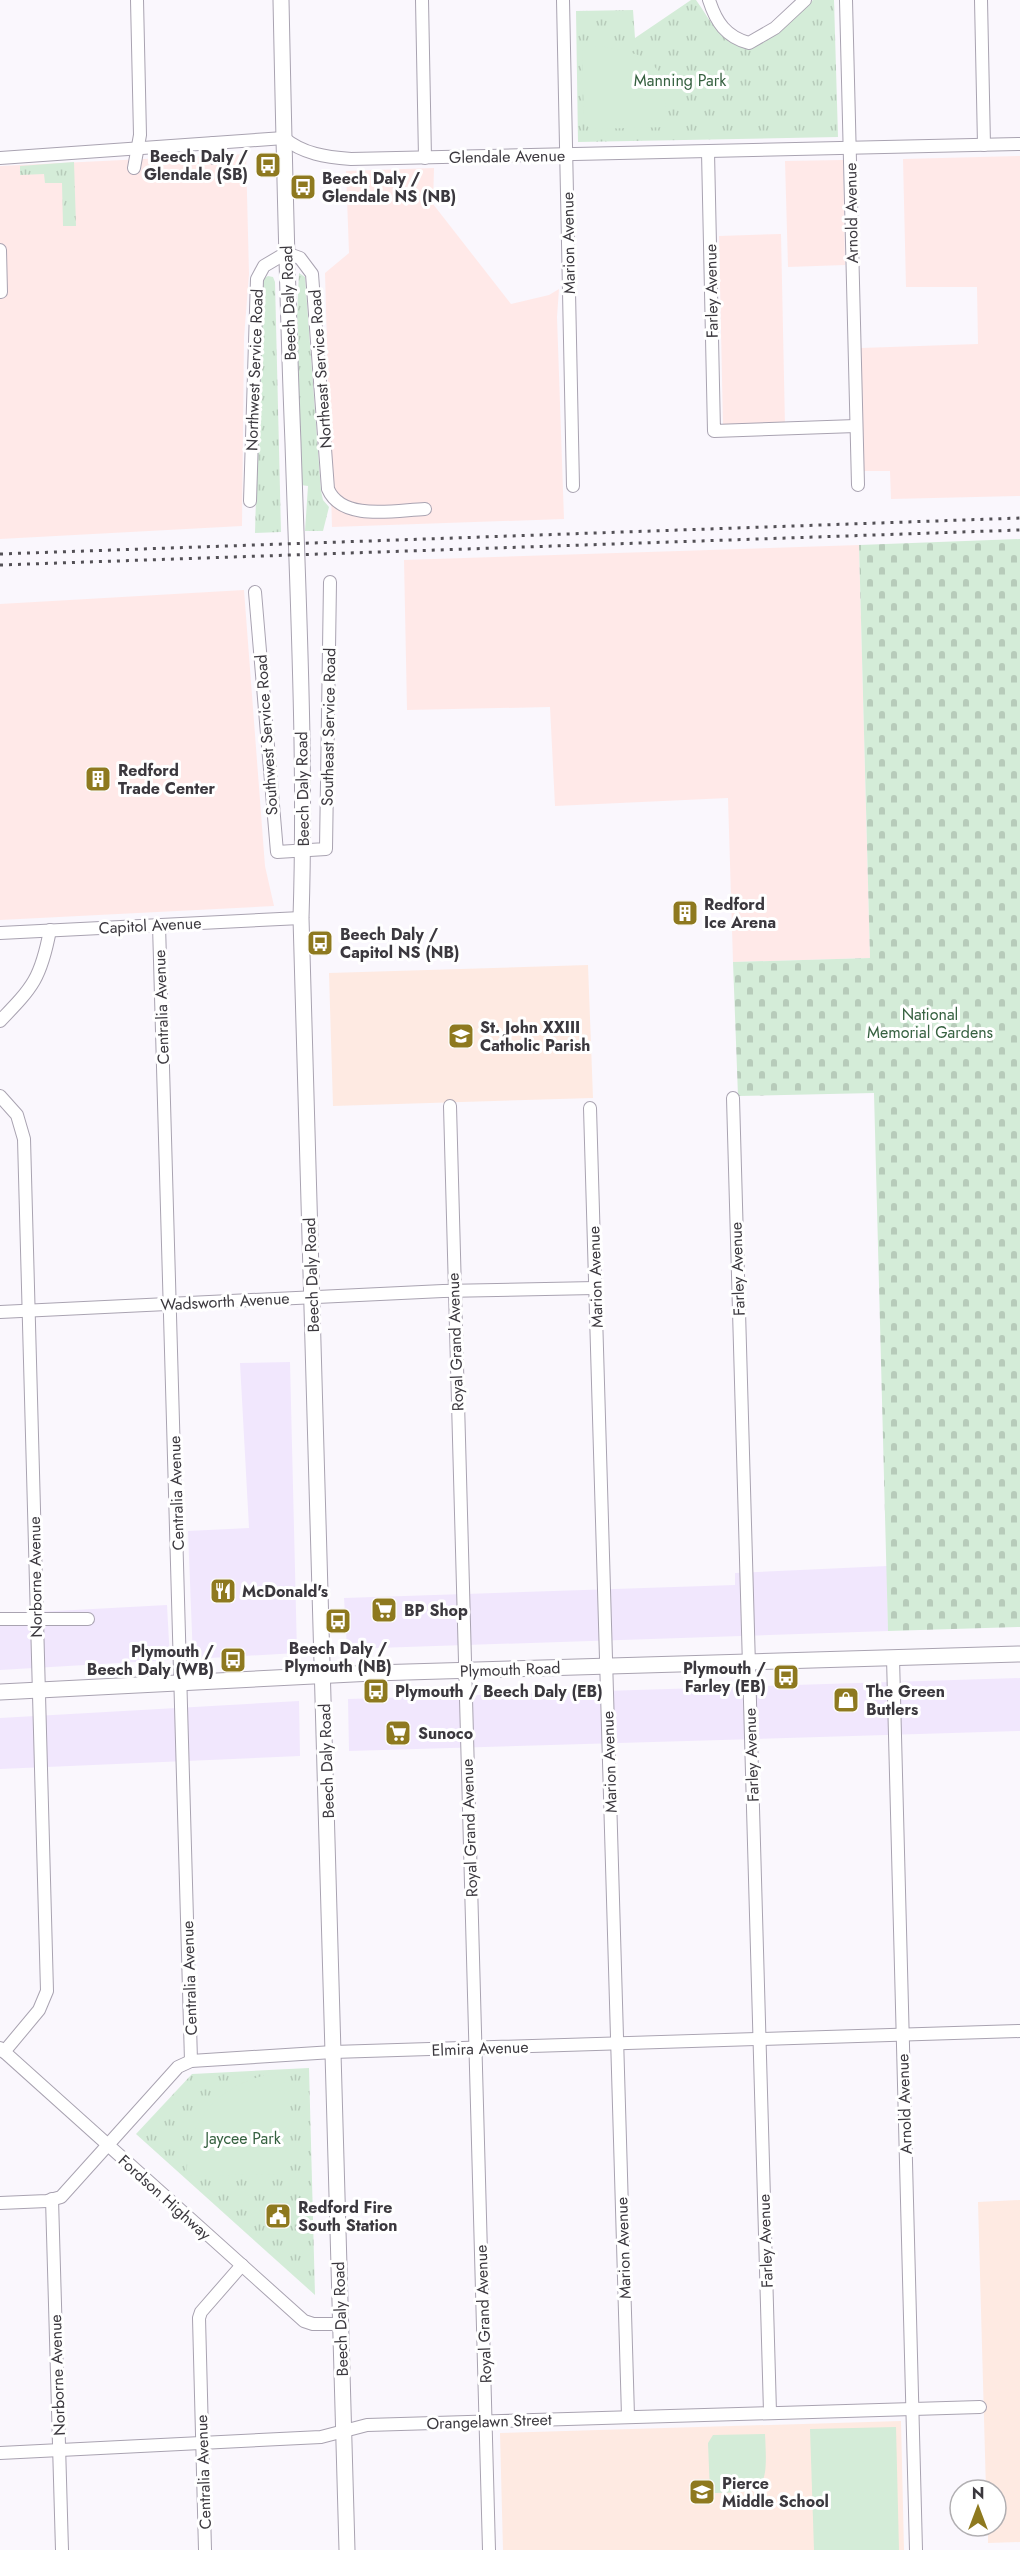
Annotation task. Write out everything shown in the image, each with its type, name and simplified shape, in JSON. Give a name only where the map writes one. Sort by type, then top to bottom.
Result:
[{"type":"main road","name":"Beech Daly Road","points":[[281,0],[286,254],[297,549],[303,851],[301,918],[347,2550]]},
{"type":"main road","name":"Plymouth Road","points":[[0,1692],[324,1676],[1020,1654]]},
{"type":"street","points":[[134,168],[140,135],[137,0]]},
{"type":"street","points":[[422,0],[426,158]]},
{"type":"street","name":"Marion Avenue","points":[[563,0],[573,486]]},
{"type":"street","points":[[709,0],[719,24],[726,32],[749,43],[775,28],[805,0]]},
{"type":"street","name":"Arnold Avenue","points":[[846,0],[858,485]]},
{"type":"street","points":[[981,0],[984,145]]},
{"type":"street","points":[[0,158],[284,138]]},
{"type":"street","name":"Glendale Avenue","points":[[284,138],[295,148],[337,158],[426,158],[1020,144]]},
{"type":"street","points":[[213,143],[214,158]]},
{"type":"street","name":"Farley Avenue","points":[[708,152],[714,431],[856,426]]},
{"type":"street","points":[[0,250],[1,292]]},
{"type":"street","name":"Northeast Service Road","points":[[286,254],[300,258],[312,274],[328,489],[332,499],[346,508],[362,511],[425,509]]},
{"type":"street","name":"Northwest Service Road","points":[[250,501],[256,279],[264,266],[286,254]]},
{"type":"street","name":"Southeast Service Road","points":[[303,851],[326,849],[330,582]]},
{"type":"street","name":"Southwest Service Road","points":[[255,592],[277,852],[303,851]]},
{"type":"street","name":"Capitol Avenue","points":[[0,933],[301,918]]},
{"type":"street","name":"Centralia Avenue","points":[[159,925],[191,2061]]},
{"type":"street","points":[[0,1022],[28,992],[38,977],[50,930]]},
{"type":"street","name":"Norborne Avenue","points":[[0,1096],[17,1115],[24,1139],[47,1991],[39,2010],[2,2050]]},
{"type":"street","name":"Farley Avenue","points":[[733,1098],[770,2412]]},
{"type":"street","name":"Royal Grand Avenue","points":[[450,1106],[489,2550]]},
{"type":"street","name":"Marion Avenue","points":[[590,1108],[628,2416]]},
{"type":"street","name":"Wadsworth Avenue","points":[[0,1312],[454,1291],[595,1288]]},
{"type":"street","points":[[0,1619],[88,1618]]},
{"type":"street","name":"Arnold Avenue","points":[[893,1658],[916,2550]]},
{"type":"street","name":"Elmira Avenue","points":[[191,2061],[333,2052],[1020,2031]]},
{"type":"street","name":"Fordson Highway","points":[[2,2050],[304,2321],[313,2324],[340,2324]]},
{"type":"street","points":[[0,2203],[52,2199],[67,2193],[178,2067],[191,2061]]},
{"type":"street","name":"Norborne Avenue","points":[[52,2199],[62,2550]]},
{"type":"street","name":"Centralia Avenue","points":[[205,2550],[199,2318],[201,2312],[242,2265]]},
{"type":"street","name":"Orangelawn Street","points":[[0,2453],[321,2437],[367,2425],[980,2407]]},
{"type":"shaded area","points":[[246,154],[249,274],[244,338],[242,526],[0,539],[0,166]]},
{"type":"shaded area","points":[[1020,156],[1020,496],[891,499],[890,471],[864,471],[861,348],[978,344],[977,287],[906,287],[903,159]]},
{"type":"shaded area","points":[[843,160],[845,265],[788,267],[785,161]]},
{"type":"shaded area","points":[[434,168],[433,204],[511,304],[549,295],[559,289],[557,317],[564,519],[332,527],[325,273],[349,253],[346,171]]},
{"type":"shaded area","points":[[781,234],[785,426],[723,427],[719,236]]},
{"type":"shaded area","points":[[859,545],[870,958],[733,962],[728,798],[555,806],[550,707],[407,710],[404,560]]},
{"type":"shaded area","points":[[244,590],[265,866],[274,906],[0,920],[0,604]]},
{"type":"shaded area","name":"St. John XXIII Catholic Parish","points":[[588,965],[593,1098],[333,1106],[329,973]]},
{"type":"shaded area","points":[[290,1362],[297,1653],[193,1659],[188,1531],[249,1528],[240,1363]]},
{"type":"shaded area","points":[[887,1566],[888,1631],[347,1649],[344,1598],[735,1585],[735,1573]]},
{"type":"shaded area","points":[[167,1605],[170,1660],[0,1670],[0,1614]]},
{"type":"shaded area","points":[[1020,1678],[1020,1731],[349,1751],[348,1699]]},
{"type":"shaded area","points":[[299,1701],[300,1756],[0,1769],[0,1718]]},
{"type":"shaded area","points":[[1020,2200],[1020,2542],[988,2543],[988,2538],[1008,2538],[1008,2478],[986,2478],[978,2202]]},
{"type":"shaded area","name":"Pierce Middle School","points":[[901,2421],[904,2550],[503,2550],[500,2433]]},
{"type":"green space","name":"Manning Park","points":[[691,0],[696,0],[721,34],[733,43],[746,46],[758,44],[770,38],[813,0],[834,0],[838,137],[578,142],[576,11],[633,10],[635,38]]},
{"type":"green space","points":[[599,46],[637,55],[648,60],[655,67],[660,77],[669,127],[591,129],[584,124],[582,47]]},
{"type":"green space","points":[[74,162],[76,226],[63,226],[62,183],[45,183],[44,174],[20,175],[20,166]]},
{"type":"green space","points":[[299,273],[305,277],[321,491],[323,500],[329,507],[323,531],[305,531],[308,486],[301,485],[297,314]]},
{"type":"green space","points":[[268,276],[273,277],[275,282],[281,532],[255,533],[262,284],[263,279]]},
{"type":"green space","name":"National Memorial Gardens","points":[[1020,539],[1020,1627],[888,1631],[874,1093],[738,1096],[733,962],[870,958],[859,545]]},
{"type":"green space","name":"Jaycee Park","points":[[309,2068],[315,2295],[136,2134],[192,2074]]},
{"type":"green space","points":[[268,2075],[284,2075],[286,2166],[278,2174],[187,2176],[192,2140],[207,2110],[233,2088]]},
{"type":"green space","points":[[896,2427],[899,2550],[814,2550],[810,2429]]},
{"type":"green space","points":[[765,2434],[766,2468],[760,2485],[743,2492],[710,2493],[708,2443],[713,2435]]},
{"type":"railway","points":[[0,554],[1020,518]]},
{"type":"railway","points":[[0,565],[1020,530]]},
{"type":"place","name":"Beech Daly / Glendale (SB)","points":[[268,165]]},
{"type":"place","name":"Beech Daly / Glendale NS (NB)","points":[[303,187]]},
{"type":"place","name":"Redford Trade Center","points":[[98,779]]},
{"type":"place","name":"Redford Ice Arena","points":[[685,913]]},
{"type":"place","name":"Beech Daly / Capitol NS (NB)","points":[[320,943]]},
{"type":"place","name":"St. John XXIII Catholic Parish","points":[[461,1036]]},
{"type":"place","name":"McDonald's","points":[[223,1591]]},
{"type":"place","name":"BP Shop","points":[[384,1610]]},
{"type":"place","name":"Beech Daly / Plymouth (NB)","points":[[338,1621]]},
{"type":"place","name":"Plymouth / Beech Daly (WB)","points":[[233,1660]]},
{"type":"place","name":"Plymouth / Farley (EB)","points":[[786,1677]]},
{"type":"place","name":"Plymouth / Beech Daly (EB)","points":[[376,1691]]},
{"type":"place","name":"The Green Butlers","points":[[846,1700]]},
{"type":"place","name":"Sunoco","points":[[398,1733]]},
{"type":"place","name":"Redford Fire South Station","points":[[278,2216]]},
{"type":"place","name":"Pierce Middle School","points":[[702,2492]]}]
